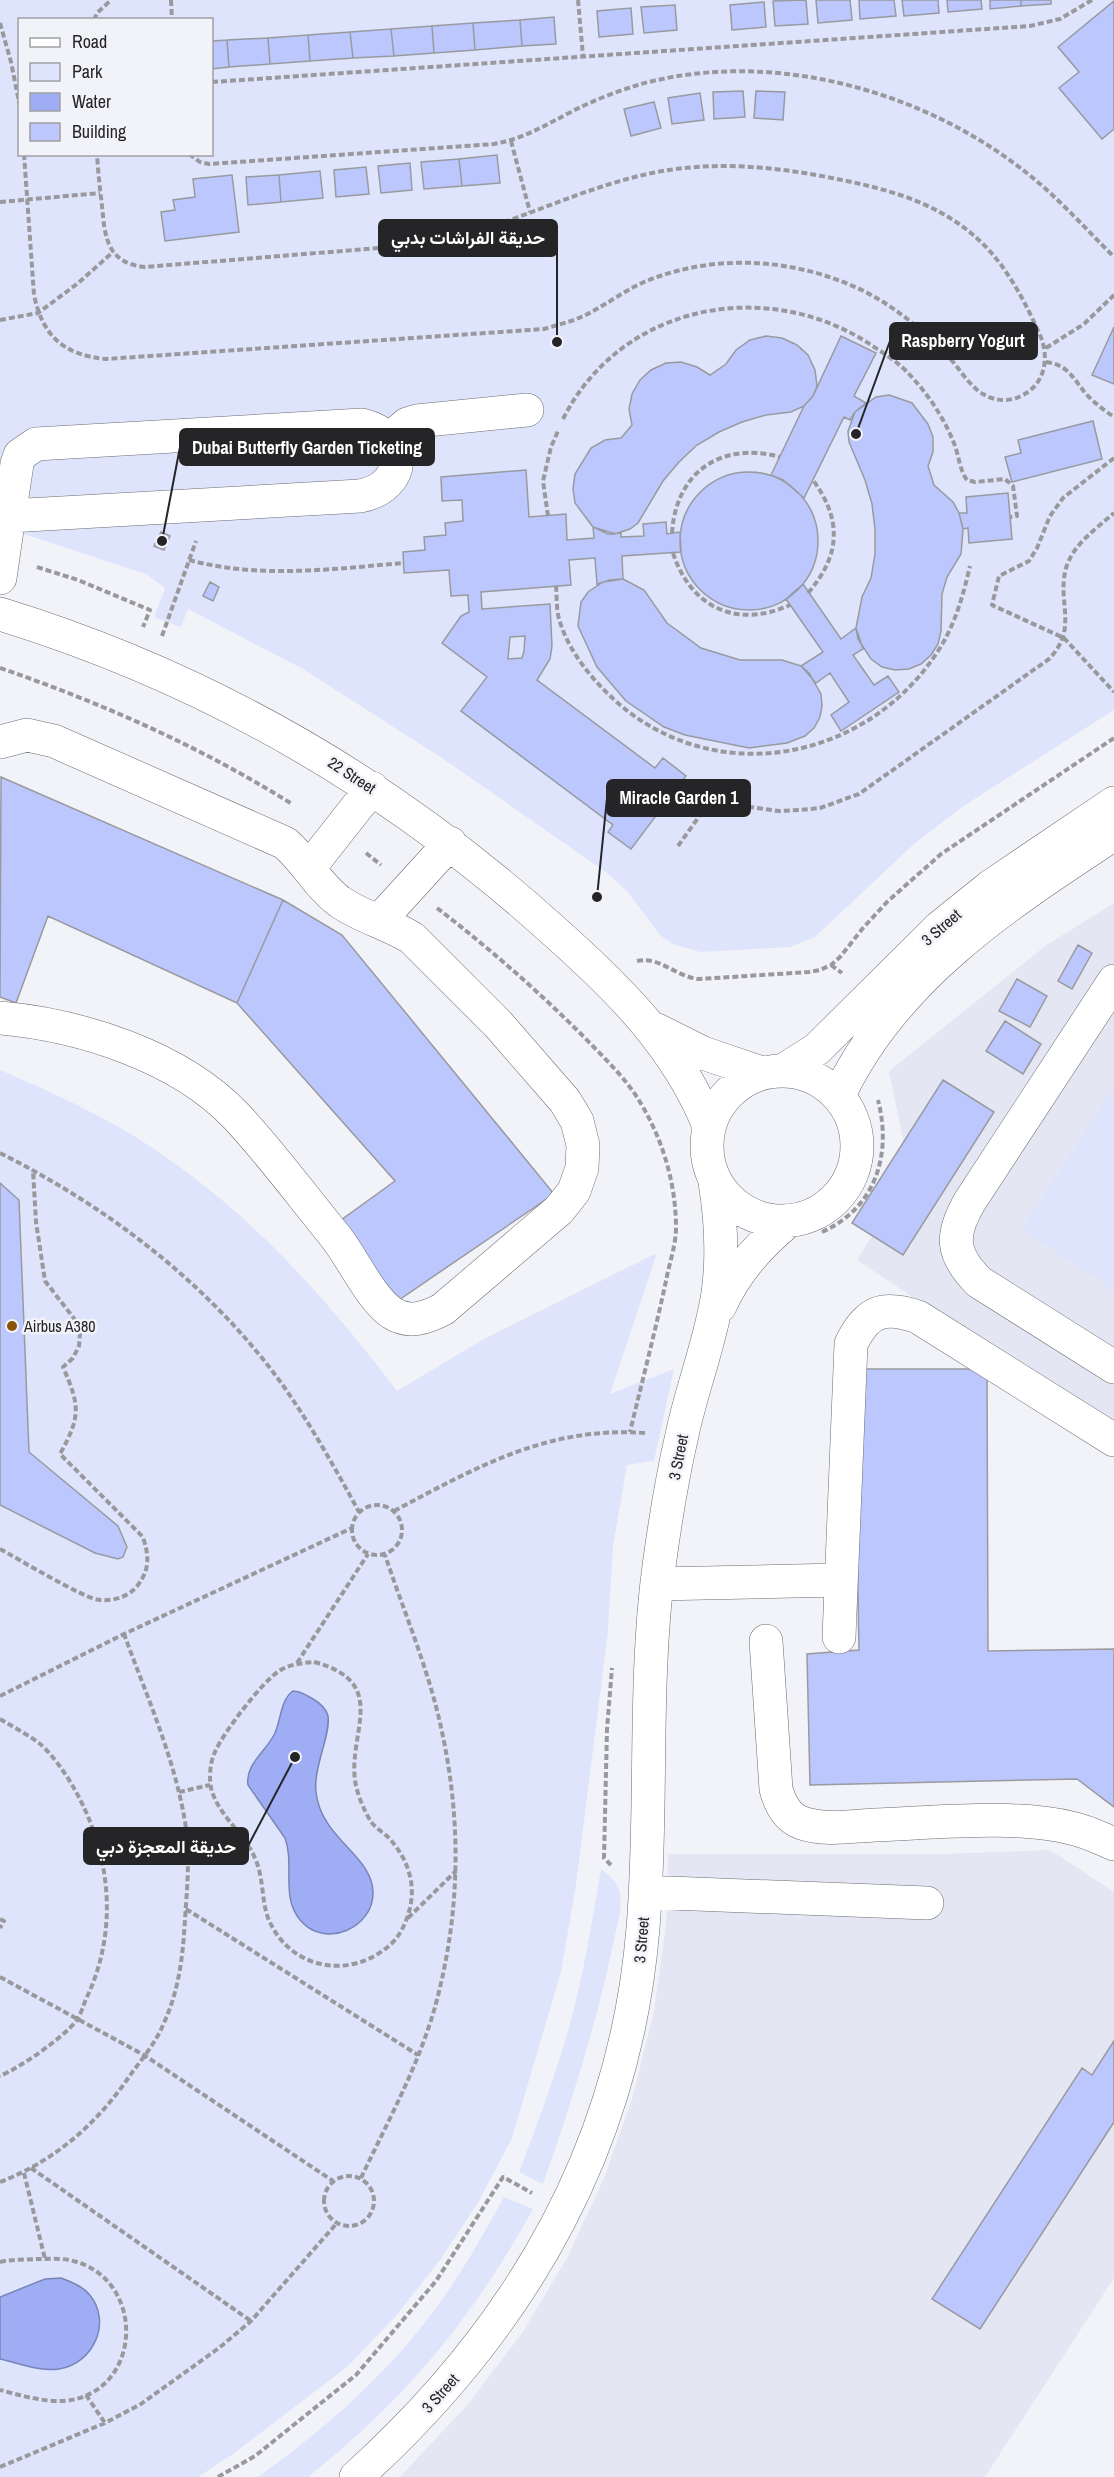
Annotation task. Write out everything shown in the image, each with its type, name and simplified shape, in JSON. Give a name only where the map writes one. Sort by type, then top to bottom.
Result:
[{"type":"street","points":[[390,439],[407,424],[417,421],[527,410]]},
{"type":"street","points":[[1,568],[9,516],[17,464],[20,455],[36,444],[362,425],[377,429],[390,439],[396,453],[396,469],[389,483],[376,493],[360,496],[9,516]]},
{"type":"street","name":"22 Street","points":[[0,614],[105,649],[203,692],[289,737],[372,788],[450,843],[533,912],[610,985],[648,1025],[683,1072],[698,1098],[709,1126]]},
{"type":"street","points":[[0,742],[27,735],[54,741],[285,843],[339,901],[358,913],[412,938],[498,1024],[565,1101],[577,1121],[583,1145],[582,1168],[574,1191],[559,1210],[443,1309],[426,1317],[408,1319],[391,1312],[361,1275],[339,1241],[236,1116],[190,1078],[137,1052],[68,1029],[32,1021],[0,1018]]},
{"type":"street","points":[[309,868],[372,788]]},
{"type":"street","name":"3 Street","points":[[773,1072],[817,1049],[940,927],[991,886],[1114,803]]},
{"type":"street","name":"3 Street","points":[[839,1095],[854,1067],[882,1025],[946,955],[999,911],[1114,834]]},
{"type":"street","points":[[378,921],[450,843]]},
{"type":"street","points":[[1114,981],[970,1201],[958,1221],[956,1244],[963,1266],[979,1282],[1114,1367]]},
{"type":"street","name":"22 Street","points":[[648,1025],[703,1053],[773,1072]]},
{"type":"street","points":[[773,1072],[814,1078],[839,1095],[852,1116],[858,1139],[856,1163],[848,1185],[831,1204],[811,1216],[787,1222],[765,1220],[745,1212],[727,1199],[715,1182],[708,1163],[706,1144],[709,1126],[720,1102],[738,1084],[773,1072]]},
{"type":"street","name":"3 Street","points":[[357,2477],[398,2439],[452,2381],[500,2318],[543,2251],[565,2210],[598,2133],[615,2085],[637,1990],[645,1892],[649,1678],[657,1584],[682,1436],[711,1324],[720,1265],[719,1209],[715,1182]]},
{"type":"street","name":"3 Street","points":[[711,1324],[723,1298],[751,1257],[787,1222]]},
{"type":"street","points":[[839,1637],[851,1344],[860,1325],[877,1313],[898,1310],[918,1317],[1114,1440]]},
{"type":"street","points":[[657,1584],[840,1580]]},
{"type":"street","points":[[766,1641],[776,1789],[779,1804],[801,1823],[830,1826],[1001,1822],[1050,1824],[1073,1828],[1114,1844]]},
{"type":"street","points":[[645,1892],[927,1903]]},
{"type":"path","points":[[95,18],[111,0]]},
{"type":"path","points":[[171,0],[172,18]]},
{"type":"path","points":[[578,0],[583,56]]},
{"type":"path","points":[[213,82],[1030,26],[1060,19],[1092,0]]},
{"type":"path","points":[[0,23],[18,97]]},
{"type":"path","points":[[192,156],[200,162],[209,164],[511,141],[541,130],[573,111],[606,96],[640,84],[712,72],[748,72],[824,81],[898,101],[934,116],[968,134],[1032,177],[1114,257]]},
{"type":"path","points":[[511,141],[530,212]]},
{"type":"path","points":[[24,156],[34,295],[38,312],[45,328],[57,342],[89,357],[106,359],[518,332],[568,322],[591,312],[644,282],[678,271],[712,264],[748,262],[783,265],[817,273],[850,284],[881,301],[929,338],[980,393],[993,399],[1014,398],[1034,388],[1042,376],[1046,362],[1046,348],[1019,291],[1002,265],[981,242],[957,222],[930,206],[901,194],[871,186],[792,170],[757,166],[687,167],[618,182],[468,235],[428,244],[145,267],[133,266],[113,252],[107,242],[97,156]]},
{"type":"path","points":[[0,202],[100,193]]},
{"type":"path","points":[[0,320],[38,312],[77,284],[113,252]]},
{"type":"path","points":[[1046,348],[1084,324],[1114,295]]},
{"type":"path","points":[[548,516],[543,481],[551,447],[565,416],[584,387],[606,363],[633,341],[663,325],[695,313],[729,307],[763,307],[797,312],[830,322],[885,353],[908,372],[927,394],[942,419],[967,480],[975,482],[1005,479],[1013,486],[1017,516],[1010,517]]},
{"type":"path","points":[[857,344],[860,338]]},
{"type":"path","points":[[1046,362],[1054,363],[1070,371],[1089,397],[1114,417]]},
{"type":"path","points":[[672,533],[678,500],[686,484],[698,471],[728,455],[763,452],[780,457]]},
{"type":"path","points":[[1114,458],[1062,498],[1050,516],[1029,561],[999,576],[992,605],[1064,638],[1114,692]]},
{"type":"path","points":[[808,593],[829,564],[834,530],[831,511],[824,494],[813,480]]},
{"type":"path","points":[[151,635],[161,639],[209,504]]},
{"type":"path","points":[[678,846],[696,819],[712,806],[733,803],[779,811],[800,810],[820,808],[858,794],[1049,659],[1058,650],[1064,638],[1066,625],[1064,576],[1068,564],[1081,543],[1114,513]]},
{"type":"path","points":[[673,553],[686,583],[698,595],[726,612],[759,616],[790,605]]},
{"type":"path","points":[[189,560],[231,568],[283,572],[403,563]]},
{"type":"path","points":[[556,586],[560,622],[573,650],[591,676],[613,699],[638,719],[665,734],[695,745],[726,752],[757,754],[789,751],[820,744],[849,732],[876,716],[906,690],[938,650],[960,605],[970,566]]},
{"type":"path","points":[[1,568],[78,580],[150,610],[142,632]]},
{"type":"path","points":[[872,710],[876,716]]},
{"type":"path","points":[[610,985],[630,964],[646,959],[691,978],[820,970],[840,957],[887,902],[941,854],[1113,740]]},
{"type":"path","points":[[820,1233],[844,1219],[857,1206],[876,1176],[882,1158],[884,1140],[884,1123],[877,1096]]},
{"type":"path","points":[[0,1153],[33,1170],[121,1224],[180,1272],[233,1324],[281,1383],[323,1445],[359,1512]]},
{"type":"path","points":[[0,1549],[98,1600],[117,1599],[134,1590],[146,1575],[149,1556],[143,1537],[60,1454],[74,1428],[76,1418],[74,1396],[63,1366],[73,1358],[79,1346],[80,1333],[76,1321],[45,1281],[36,1222],[33,1170]]},
{"type":"path","points":[[394,1511],[517,1450],[549,1440],[582,1433],[630,1432],[682,1436]]},
{"type":"path","points":[[376,1505],[386,1506],[394,1511],[400,1519],[402,1530],[401,1540],[394,1549],[385,1555],[368,1554],[355,1544],[352,1528],[359,1512],[366,1507],[376,1505]]},
{"type":"path","points":[[0,1696],[124,1634],[352,1528]]},
{"type":"path","points":[[297,1664],[368,1554]]},
{"type":"path","points":[[361,2178],[418,2055],[434,2008],[450,1940],[457,1870],[454,1800],[442,1730],[385,1555]]},
{"type":"path","points":[[0,2182],[24,2173],[62,2150],[91,2123],[118,2093],[144,2055],[162,2027],[177,1990],[186,1909],[188,1850],[179,1792],[124,1634]]},
{"type":"path","points":[[408,1919],[413,1897],[410,1875],[402,1854],[372,1823],[356,1786],[354,1766],[362,1708],[356,1691],[346,1677],[331,1667],[314,1662],[297,1664],[280,1670],[267,1682],[214,1752],[210,1769],[210,1785],[216,1801],[254,1856],[259,1869],[268,1917],[278,1936],[295,1953],[314,1962],[337,1966],[360,1964],[380,1954],[396,1939],[408,1919],[457,1870]]},
{"type":"path","points":[[612,1662],[607,1729],[604,1858],[614,1869]]},
{"type":"path","points":[[0,1719],[40,1744],[68,1777],[88,1814],[102,1854],[108,1897],[105,1940],[95,1981],[76,2020],[43,2050],[0,2076]]},
{"type":"path","points":[[179,1792],[210,1785]]},
{"type":"path","points":[[186,1909],[418,2055]]},
{"type":"path","points":[[0,1919],[4,1921],[0,1928]]},
{"type":"path","points":[[0,1977],[144,2055],[333,2181]]},
{"type":"path","points":[[31,2168],[251,2321]]},
{"type":"path","points":[[24,2173],[45,2259]]},
{"type":"path","points":[[351,2175],[361,2178],[369,2184],[373,2193],[372,2213],[357,2225],[346,2226],[337,2223],[329,2217],[325,2208],[326,2189],[341,2176],[351,2175]]},
{"type":"path","points":[[218,2477],[255,2456],[356,2375],[436,2281],[503,2177],[534,2194]]},
{"type":"path","points":[[0,2467],[105,2423],[141,2404],[219,2348],[251,2321],[337,2223]]},
{"type":"path","points":[[0,2262],[68,2259],[90,2266],[108,2280],[121,2299],[127,2320],[127,2343],[119,2364],[105,2382],[86,2395],[64,2401],[0,2390]]},
{"type":"path","points":[[86,2395],[105,2423]]},
{"type":"shaded area","points":[[1114,903],[1114,1431],[857,1260],[910,1174],[889,1071],[1045,946]]},
{"type":"shaded area","points":[[1050,1850],[1114,1892],[1114,2278],[985,2477],[400,2477],[469,2403],[522,2333],[567,2258],[604,2178],[633,2096],[654,2011],[666,1924],[668,1854],[941,1854]]},
{"type":"green space","points":[[0,0],[1114,0],[1114,710],[962,807],[914,844],[815,937],[790,947],[700,952],[673,944],[661,936],[627,891],[607,873],[445,760],[303,669],[188,609],[181,627],[154,617],[165,588],[146,574],[27,535],[0,530]]},
{"type":"green space","points":[[0,1070],[115,1125],[196,1179],[270,1243],[336,1315],[397,1391],[484,1339],[657,1253],[610,1394],[674,1369],[654,1461],[627,1465],[613,1546],[608,1631],[576,1885],[561,1972],[512,2138],[479,2201],[440,2260],[396,2316],[347,2367],[233,2454],[198,2477],[0,2477]]},
{"type":"green space","points":[[1114,1087],[1114,1290],[1021,1230]]},
{"type":"green space","points":[[601,1869],[613,1880],[619,1890],[620,1914],[590,2038],[543,2184],[519,2172],[570,2024],[584,1966]]},
{"type":"green space","points":[[504,2197],[533,2209],[486,2286],[435,2355],[376,2418],[308,2477],[258,2477],[360,2394],[397,2356],[451,2286],[474,2251]]},
{"type":"water","points":[[293,1691],[301,1692],[316,1701],[327,1713],[327,1732],[316,1783],[320,1808],[336,1835],[364,1867],[373,1892],[366,1916],[357,1924],[335,1934],[311,1929],[295,1912],[289,1892],[289,1859],[285,1838],[248,1785],[250,1771],[274,1735],[283,1705]]},
{"type":"water","points":[[61,2278],[83,2289],[96,2305],[99,2329],[90,2350],[71,2365],[52,2370],[0,2359],[0,2297],[45,2279]]},
{"type":"building","points":[[806,0],[808,24],[775,26],[773,1]]},
{"type":"building","points":[[816,0],[850,0],[852,20],[818,23]]},
{"type":"building","points":[[859,0],[894,0],[896,16],[860,19]]},
{"type":"building","points":[[902,0],[938,0],[939,13],[904,16]]},
{"type":"building","points":[[947,0],[981,0],[982,9],[948,12]]},
{"type":"building","points":[[990,0],[1021,0],[1021,6],[990,9]]},
{"type":"building","points":[[1021,0],[1051,0],[1051,4],[1021,6]]},
{"type":"building","points":[[1114,1],[1114,129],[1102,139],[1059,88],[1079,72],[1058,47]]},
{"type":"building","points":[[764,2],[766,27],[732,30],[730,5]]},
{"type":"building","points":[[675,5],[677,30],[644,33],[641,7]]},
{"type":"building","points":[[631,8],[633,34],[599,37],[597,11]]},
{"type":"building","points":[[554,17],[556,44],[522,46],[520,20]]},
{"type":"building","points":[[520,20],[522,46],[475,50],[473,23]]},
{"type":"building","points":[[473,23],[475,50],[434,53],[432,26]]},
{"type":"building","points":[[432,26],[434,53],[394,56],[391,29]]},
{"type":"building","points":[[391,29],[394,56],[353,58],[350,32]]},
{"type":"building","points":[[350,32],[353,58],[310,61],[308,35]]},
{"type":"building","points":[[308,35],[310,61],[270,64],[268,38]]},
{"type":"building","points":[[268,38],[270,64],[229,67],[227,40]]},
{"type":"building","points":[[227,40],[229,67],[213,69],[213,41]]},
{"type":"building","points":[[743,91],[745,117],[714,119],[713,92]]},
{"type":"building","points":[[756,91],[785,92],[783,120],[754,118]]},
{"type":"building","points":[[700,93],[704,120],[672,124],[668,98]]},
{"type":"building","points":[[654,102],[661,128],[631,136],[624,109]]},
{"type":"building","points":[[497,155],[500,183],[462,186],[459,159]]},
{"type":"building","points":[[459,159],[462,186],[424,189],[421,162]]},
{"type":"building","points":[[410,163],[412,190],[381,193],[378,166]]},
{"type":"building","points":[[366,167],[369,194],[336,197],[334,170]]},
{"type":"building","points":[[320,171],[323,198],[281,202],[279,175]]},
{"type":"building","points":[[232,175],[239,232],[165,241],[161,212],[175,210],[173,200],[195,197],[193,179]]},
{"type":"building","points":[[279,175],[281,202],[248,205],[246,177]]},
{"type":"building","points":[[1114,327],[1114,384],[1092,375]]},
{"type":"building","points":[[766,336],[782,338],[797,345],[808,355],[815,370],[817,386],[813,396],[804,406],[791,412],[766,415],[742,422],[697,445],[663,481],[638,523],[630,529],[615,534],[593,527],[575,503],[573,489],[575,474],[591,448],[605,440],[621,438],[632,425],[629,409],[632,394],[640,380],[651,370],[666,363],[681,362],[697,367],[710,375],[726,364],[736,350],[750,340]]},
{"type":"building","points":[[841,336],[876,353],[854,396],[866,403],[855,412],[850,420],[844,417],[804,498],[783,480],[771,475],[804,406],[813,396]]},
{"type":"building","points":[[889,395],[912,403],[928,424],[933,437],[933,452],[928,466],[934,485],[953,502],[959,513],[963,529],[961,554],[947,577],[942,594],[941,631],[938,644],[921,664],[909,669],[895,670],[882,667],[871,659],[858,639],[856,628],[862,597],[871,578],[875,554],[875,529],[872,504],[849,442],[848,431],[855,412],[876,397]]},
{"type":"building","points":[[1093,421],[1102,459],[1012,482],[1005,457],[1021,453],[1018,440]]},
{"type":"building","points":[[526,470],[529,517],[566,514],[567,540],[594,538],[593,527],[608,534],[621,533],[621,537],[644,536],[643,524],[666,522],[667,534],[680,532],[681,552],[622,556],[623,579],[597,584],[595,558],[569,560],[571,585],[481,592],[482,609],[550,604],[552,646],[550,659],[537,680],[655,768],[663,758],[686,776],[631,849],[608,832],[613,825],[461,711],[487,677],[442,643],[461,616],[469,612],[468,595],[451,596],[449,570],[404,573],[403,552],[425,550],[424,537],[446,535],[445,523],[463,521],[462,500],[442,501],[441,477]],"holes":[[[525,636],[522,658],[508,659],[510,637]]]},
{"type":"building","points":[[749,472],[775,477],[798,492],[813,515],[818,541],[813,567],[798,590],[775,605],[749,610],[723,605],[700,590],[685,567],[680,541],[685,515],[700,492],[723,477]]},
{"type":"building","points":[[1008,493],[1012,539],[969,543],[968,528],[963,529],[959,513],[967,513],[966,497]]},
{"type":"building","points":[[161,532],[170,536],[164,550],[154,546]]},
{"type":"building","points":[[623,579],[644,590],[667,623],[701,648],[740,660],[782,660],[801,666],[809,673],[821,694],[820,717],[814,728],[805,736],[787,743],[749,748],[685,735],[664,727],[626,701],[597,667],[578,626],[581,602],[588,592],[603,582]]},
{"type":"building","points":[[210,582],[219,587],[213,601],[203,596]]},
{"type":"building","points":[[803,584],[841,639],[856,628],[863,649],[853,655],[874,685],[888,676],[899,692],[841,731],[831,715],[849,702],[830,673],[816,683],[801,666],[823,652],[786,599]]},
{"type":"building","points":[[1,777],[283,900],[237,1003],[48,916],[16,1003],[0,997]]},
{"type":"building","points":[[283,900],[342,935],[554,1194],[396,1302],[337,1223],[395,1181],[237,1003]]},
{"type":"building","points":[[1078,945],[1092,953],[1072,989],[1058,981]]},
{"type":"building","points":[[1017,979],[1047,996],[1030,1027],[999,1011]]},
{"type":"building","points":[[1005,1021],[1041,1044],[1023,1074],[986,1051]]},
{"type":"building","points":[[943,1080],[994,1112],[903,1255],[852,1223]]},
{"type":"building","name":"Airbus A380","points":[[0,1183],[19,1200],[29,1452],[118,1526],[127,1547],[123,1557],[118,1559],[95,1553],[0,1505]]},
{"type":"building","points":[[854,1369],[987,1369],[988,1651],[1114,1649],[1114,1807],[1077,1779],[810,1785],[807,1654],[859,1650]]},
{"type":"building","points":[[1114,2041],[1114,2122],[980,2329],[932,2299],[1082,2068],[1092,2075]]},
{"type":"place","name":"حديقة الفراشات بدبي","points":[[557,342]]},
{"type":"place","name":"Raspberry Yogurt","points":[[856,434]]},
{"type":"place","name":"Dubai Butterfly Garden Ticketing","points":[[162,541]]},
{"type":"place","name":"Miracle Garden 1","points":[[597,897]]},
{"type":"place","name":"Airbus A380","points":[[12,1326]]},
{"type":"place","name":"حديقة المعجزة دبي","points":[[295,1757]]}]
